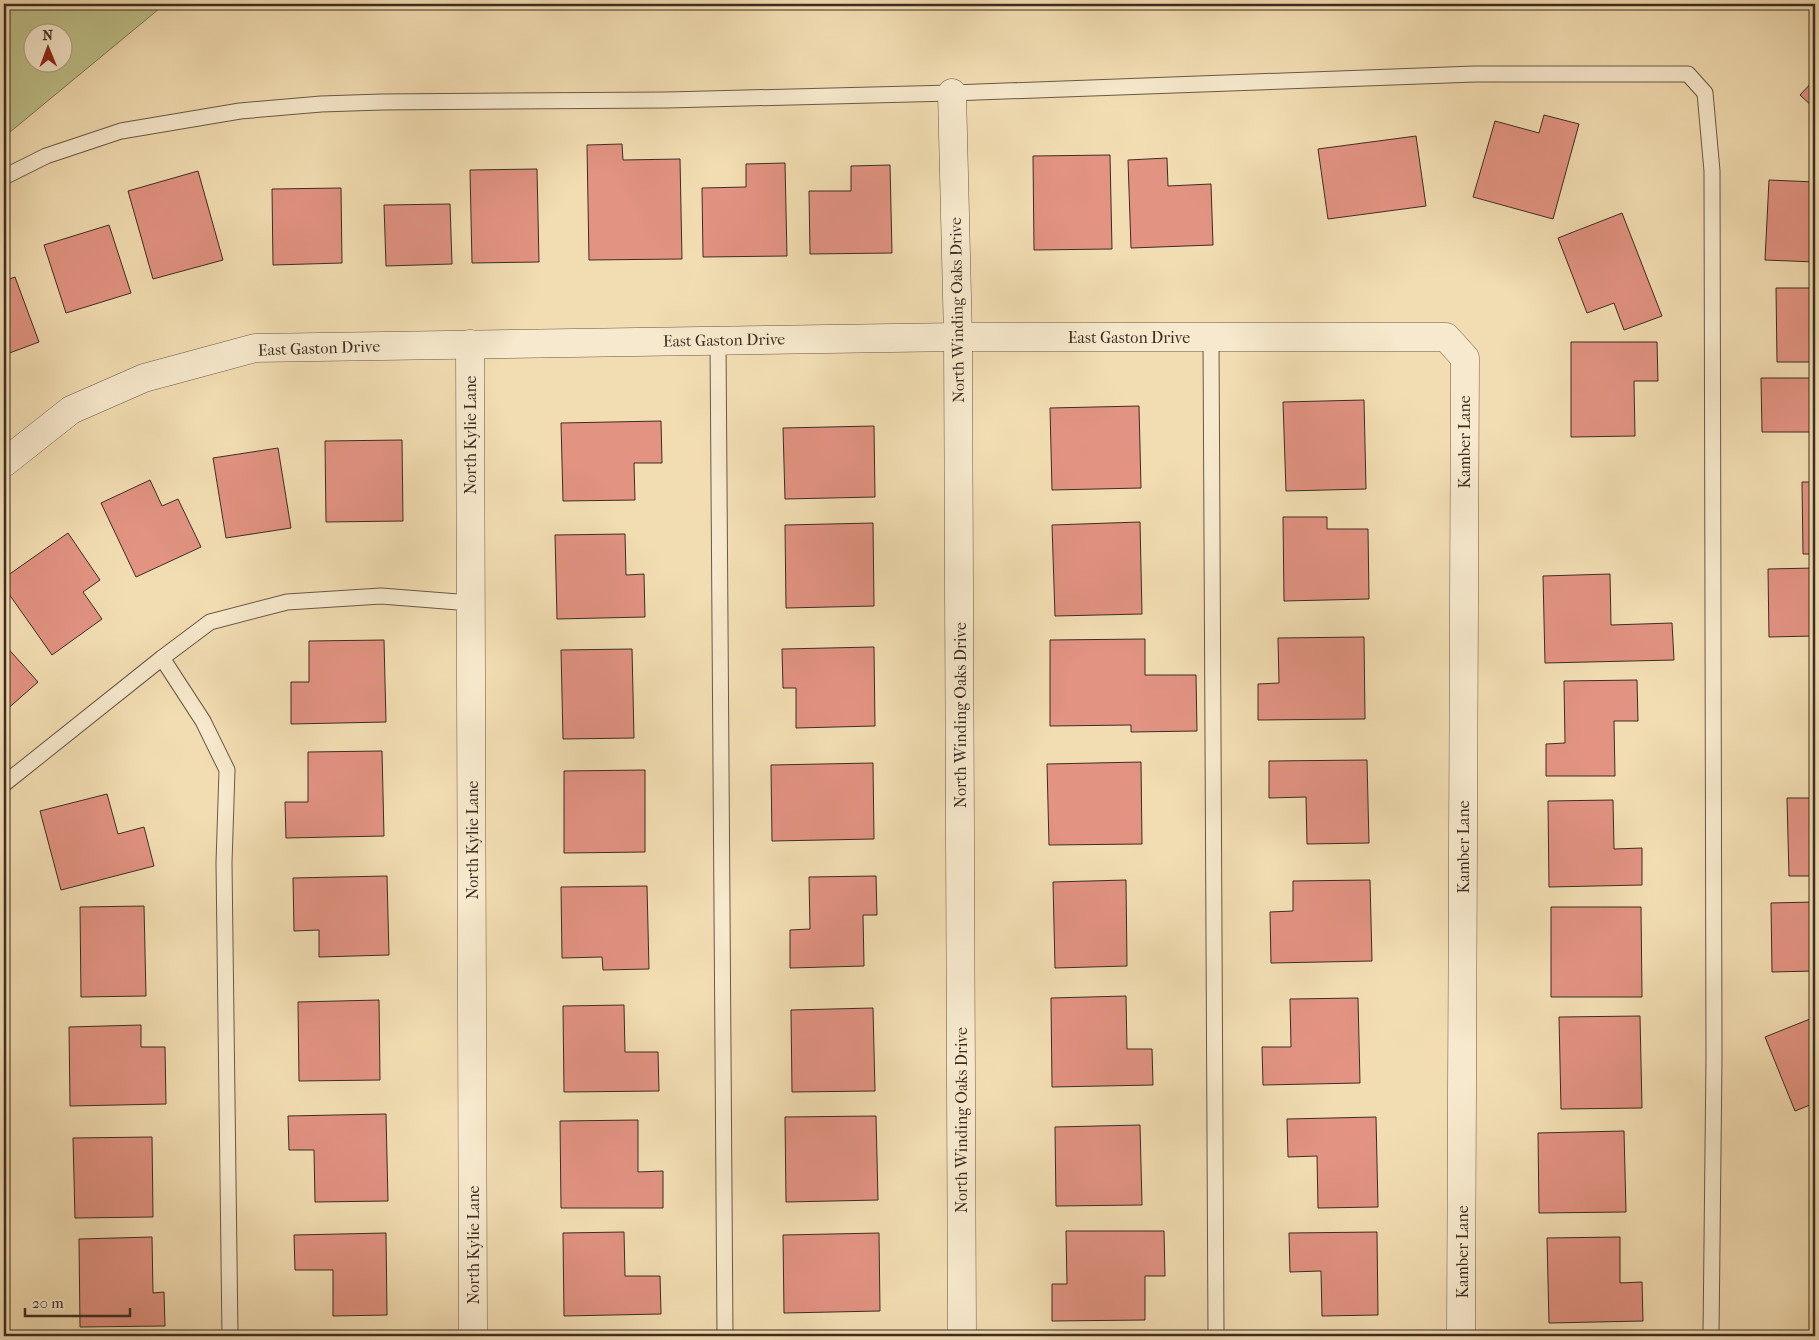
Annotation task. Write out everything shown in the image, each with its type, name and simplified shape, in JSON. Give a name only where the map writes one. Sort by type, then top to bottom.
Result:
[{"type":"street","name":"North Winding Oaks Drive","points":[[952,93],[958,337],[962,1336]]},
{"type":"street","name":"East Gaston Drive","points":[[4,463],[71,410],[144,378],[255,348],[958,337],[1446,337],[1464,358]]},
{"type":"street","name":"North Kylie Lane","points":[[470,344],[474,1336]]},
{"type":"street","name":"Kamber Lane","points":[[1461,1336],[1464,358]]},
{"type":"lane","points":[[4,177],[46,156],[121,131],[240,111],[321,104],[667,100],[952,93],[1475,74],[1688,74],[1705,93],[1712,171],[1714,1058],[1711,1336]]},
{"type":"lane","points":[[1211,337],[1216,1336]]},
{"type":"lane","points":[[718,340],[725,1336]]},
{"type":"lane","points":[[4,784],[210,622],[287,602],[381,596],[471,604]]},
{"type":"lane","points":[[162,658],[203,721],[227,770],[224,863],[230,1336]]},
{"type":"green space","points":[[4,4],[165,4],[4,137]]},
{"type":"building","points":[[1815,79],[1815,109],[1800,95]]},
{"type":"building","points":[[1544,115],[1579,124],[1553,219],[1473,197],[1495,121],[1539,133]]},
{"type":"building","points":[[1416,136],[1426,206],[1328,219],[1318,149]]},
{"type":"building","points":[[622,144],[623,160],[680,159],[682,259],[589,260],[587,145]]},
{"type":"building","points":[[1110,155],[1112,249],[1034,250],[1033,156]]},
{"type":"building","points":[[1167,158],[1168,186],[1211,184],[1213,245],[1131,248],[1128,160]]},
{"type":"building","points":[[785,163],[787,256],[703,257],[702,188],[746,187],[746,164]]},
{"type":"building","points":[[890,165],[892,253],[810,254],[809,191],[851,191],[851,166]]},
{"type":"building","points":[[537,169],[539,262],[472,263],[470,170]]},
{"type":"building","points":[[198,171],[223,260],[153,279],[128,191]]},
{"type":"building","points":[[1769,180],[1815,182],[1815,262],[1765,260]]},
{"type":"building","points":[[341,188],[342,263],[273,265],[272,189]]},
{"type":"building","points":[[450,204],[452,264],[386,266],[384,205]]},
{"type":"building","points":[[1622,213],[1662,316],[1624,330],[1614,303],[1587,313],[1558,238]]},
{"type":"building","points":[[109,225],[131,293],[66,313],[44,245]]},
{"type":"building","points":[[15,277],[39,342],[4,355],[4,281]]},
{"type":"building","points":[[1776,288],[1815,288],[1815,362],[1777,362]]},
{"type":"building","points":[[1571,342],[1657,342],[1658,381],[1634,381],[1635,436],[1571,437]]},
{"type":"building","points":[[1761,378],[1815,378],[1815,432],[1762,432]]},
{"type":"building","points":[[1364,400],[1366,489],[1286,491],[1283,402]]},
{"type":"building","points":[[1139,406],[1141,488],[1052,490],[1050,408]]},
{"type":"building","points":[[661,421],[662,463],[634,463],[635,500],[563,501],[561,423]]},
{"type":"building","points":[[874,426],[875,497],[785,499],[783,428]]},
{"type":"building","points":[[402,440],[403,521],[326,522],[325,441]]},
{"type":"building","points":[[278,448],[291,528],[226,538],[213,458]]},
{"type":"building","points":[[150,480],[162,506],[178,499],[201,547],[136,577],[101,503]]},
{"type":"building","points":[[1802,482],[1815,482],[1815,554],[1803,554]]},
{"type":"building","points":[[1283,517],[1327,517],[1327,529],[1368,529],[1369,599],[1284,601]]},
{"type":"building","points":[[1140,522],[1142,614],[1055,616],[1052,525]]},
{"type":"building","points":[[873,523],[874,606],[786,608],[785,525]]},
{"type":"building","points":[[68,533],[100,580],[83,592],[102,619],[52,655],[4,587],[4,578]]},
{"type":"building","points":[[625,534],[626,575],[644,574],[645,617],[557,619],[555,535]]},
{"type":"building","points":[[1815,568],[1815,636],[1769,637],[1768,569]]},
{"type":"building","points":[[1610,574],[1611,625],[1672,623],[1674,660],[1545,663],[1543,576]]},
{"type":"building","points":[[1364,637],[1365,719],[1258,720],[1258,684],[1279,683],[1278,638]]},
{"type":"building","points":[[1145,639],[1145,675],[1196,675],[1197,731],[1131,732],[1131,725],[1050,726],[1050,640]]},
{"type":"building","points":[[384,640],[386,722],[291,724],[291,682],[309,682],[309,641]]},
{"type":"building","points":[[4,644],[38,682],[4,712]]},
{"type":"building","points":[[874,647],[875,726],[796,728],[796,688],[783,688],[782,649]]},
{"type":"building","points":[[632,649],[634,738],[563,739],[561,650]]},
{"type":"building","points":[[1637,680],[1638,721],[1614,721],[1615,776],[1546,776],[1546,744],[1565,743],[1564,681]]},
{"type":"building","points":[[382,751],[384,836],[286,838],[285,802],[308,802],[308,752]]},
{"type":"building","points":[[1367,760],[1369,843],[1307,844],[1306,797],[1269,798],[1269,761]]},
{"type":"building","points":[[1141,762],[1142,844],[1049,845],[1047,764]]},
{"type":"building","points":[[873,763],[874,839],[772,841],[771,765]]},
{"type":"building","points":[[645,770],[645,852],[564,853],[564,771]]},
{"type":"building","points":[[107,794],[118,834],[144,827],[154,866],[61,890],[40,811]]},
{"type":"building","points":[[1787,798],[1815,798],[1815,876],[1789,876]]},
{"type":"building","points":[[1613,800],[1614,849],[1642,848],[1642,885],[1549,887],[1548,801]]},
{"type":"building","points":[[387,876],[389,955],[319,957],[319,930],[294,931],[293,878]]},
{"type":"building","points":[[876,876],[877,915],[863,915],[864,966],[790,968],[790,930],[810,929],[809,877]]},
{"type":"building","points":[[1126,880],[1127,966],[1055,968],[1053,882]]},
{"type":"building","points":[[1370,880],[1372,961],[1271,963],[1270,912],[1293,911],[1293,881]]},
{"type":"building","points":[[647,886],[649,969],[603,970],[602,957],[562,958],[561,887]]},
{"type":"building","points":[[1815,902],[1815,971],[1772,972],[1771,903]]},
{"type":"building","points":[[144,906],[146,996],[81,997],[80,907]]},
{"type":"building","points":[[1551,907],[1641,907],[1642,997],[1551,997]]},
{"type":"building","points":[[1126,996],[1127,1049],[1152,1049],[1153,1085],[1052,1087],[1051,998]]},
{"type":"building","points":[[1358,998],[1360,1083],[1263,1085],[1262,1047],[1291,1047],[1290,999]]},
{"type":"building","points":[[379,1000],[380,1080],[299,1081],[298,1002]]},
{"type":"building","points":[[624,1005],[625,1052],[658,1052],[659,1091],[564,1092],[563,1006]]},
{"type":"building","points":[[873,1008],[875,1091],[792,1092],[791,1010]]},
{"type":"building","points":[[1640,1016],[1642,1108],[1561,1109],[1559,1017]]},
{"type":"building","points":[[1815,1017],[1815,1103],[1795,1111],[1765,1037]]},
{"type":"building","points":[[141,1025],[141,1047],[165,1047],[166,1104],[70,1106],[69,1027]]},
{"type":"building","points":[[386,1114],[388,1201],[315,1202],[314,1150],[289,1150],[288,1116]]},
{"type":"building","points":[[876,1116],[878,1200],[786,1202],[785,1117]]},
{"type":"building","points":[[1376,1117],[1378,1207],[1318,1208],[1317,1156],[1288,1157],[1287,1119]]},
{"type":"building","points":[[638,1120],[638,1172],[663,1171],[663,1208],[561,1208],[560,1121]]},
{"type":"building","points":[[1140,1125],[1142,1205],[1056,1206],[1055,1127]]},
{"type":"building","points":[[1624,1131],[1626,1212],[1539,1213],[1538,1133]]},
{"type":"building","points":[[152,1137],[153,1217],[75,1218],[73,1138]]},
{"type":"building","points":[[1066,1231],[1164,1231],[1165,1276],[1145,1276],[1145,1320],[1052,1321],[1052,1284],[1067,1284]]},
{"type":"building","points":[[624,1232],[625,1276],[660,1276],[661,1314],[564,1316],[563,1233]]},
{"type":"building","points":[[1377,1232],[1378,1315],[1322,1316],[1321,1271],[1290,1272],[1289,1233]]},
{"type":"building","points":[[386,1233],[387,1315],[333,1316],[333,1270],[295,1270],[294,1235]]},
{"type":"building","points":[[879,1233],[880,1311],[784,1313],[783,1235]]},
{"type":"building","points":[[152,1237],[153,1293],[164,1292],[165,1326],[80,1327],[79,1239]]},
{"type":"building","points":[[1620,1237],[1620,1283],[1642,1282],[1643,1321],[1549,1323],[1547,1238]]}]
